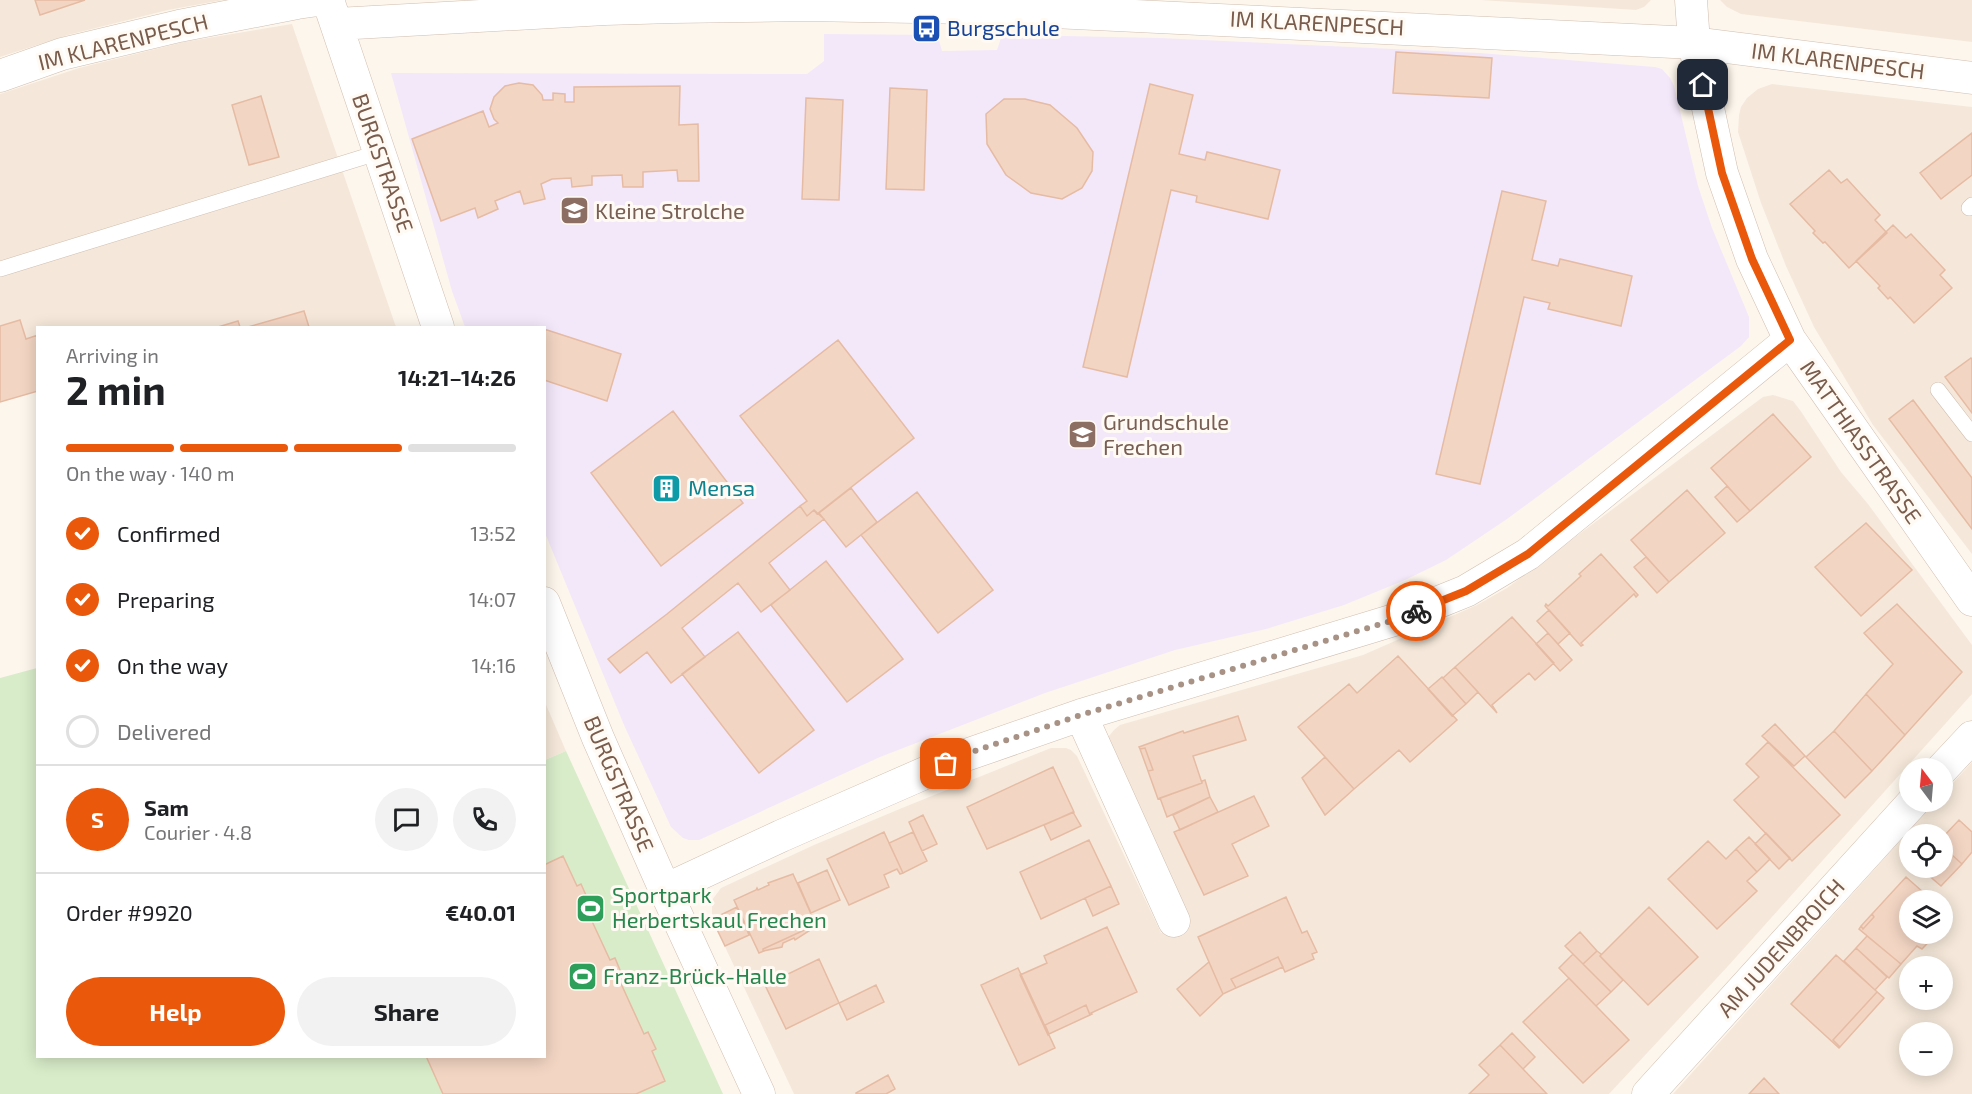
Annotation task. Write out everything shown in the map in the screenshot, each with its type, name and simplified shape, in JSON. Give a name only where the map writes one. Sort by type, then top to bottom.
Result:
[{"type":"street","name":"MATTHIASSTRASSE","points":[[1691,0],[1694,43],[1722,173],[1752,259],[1790,340],[1972,600]]},
{"type":"street","name":"IM KLARENPESCH","points":[[0,76],[73,51],[179,26],[297,3],[328,8],[605,9],[673,3],[806,2],[1694,43],[1972,78]]},
{"type":"street","name":"BURGSTRASSE","points":[[328,8],[380,153],[438,326]]},
{"type":"street","points":[[665,890],[966,754],[1081,715],[1394,620],[1466,591],[1528,554],[1790,340]]},
{"type":"street","name":"BURGSTRASSE","points":[[546,608],[598,738],[759,1094]]},
{"type":"street","points":[[1081,715],[1174,921]]},
{"type":"street","points":[[1952,758],[1972,737]]},
{"type":"street","name":"AM JUDENBROICH","points":[[1648,1094],[1904,812]]},
{"type":"lane","points":[[0,268],[380,153]]},
{"type":"lane","points":[[1938,390],[1972,434]]},
{"type":"shaded area","points":[[0,0],[223,0],[168,10],[68,35],[0,57]]},
{"type":"shaded area","points":[[1481,0],[1651,0],[1644,7],[1636,10]]},
{"type":"shaded area","points":[[1720,0],[1972,0],[1972,42],[1741,14],[1727,7]]},
{"type":"shaded area","points":[[292,24],[396,326],[36,326],[36,391],[0,402],[0,94],[79,68],[184,42]]},
{"type":"shaded area","name":"Grundschule Frechen","points":[[824,34],[936,35],[942,51],[997,50],[1002,35],[1160,38],[1480,53],[1662,69],[1674,86],[1698,186],[1712,228],[1749,317],[1749,337],[1741,346],[1507,519],[1446,560],[1405,580],[1344,605],[1266,629],[1175,650],[1045,693],[880,757],[699,840],[689,840],[683,838],[671,827],[624,725],[546,535],[546,326],[465,326],[452,291],[391,73],[807,74],[824,61]]},
{"type":"shaded area","points":[[1772,84],[1972,107],[1972,554],[1873,425],[1814,327],[1786,266],[1761,203],[1738,132],[1741,107],[1747,98],[1758,89]]},
{"type":"shaded area","points":[[1773,395],[1793,401],[1841,472],[1868,504],[1972,645],[1972,694],[1915,758],[1899,758],[1899,775],[1729,965],[1609,1094],[794,1094],[712,919],[712,900],[721,888],[902,808],[1051,748],[1066,748],[1077,756],[1161,933],[1187,921],[1108,743],[1109,736],[1114,730],[1120,725],[1363,655],[1477,605],[1507,588],[1763,397]]},
{"type":"shaded area","points":[[546,705],[566,751],[546,760]]},
{"type":"shaded area","points":[[1972,762],[1972,1094],[1673,1094],[1899,842],[1899,878],[1953,878],[1953,824],[1915,824],[1926,812],[1953,812],[1953,783]]},
{"type":"green space","name":"Sportpark Herbertskaul Frechen","points":[[36,668],[36,1058],[546,1058],[546,760],[566,751],[723,1094],[0,1094],[0,678]]},
{"type":"building","points":[[35,0],[85,0],[40,15]]},
{"type":"building","points":[[1396,52],[1492,58],[1489,98],[1393,93]]},
{"type":"building","points":[[519,83],[533,85],[542,95],[543,100],[553,100],[553,93],[565,94],[565,102],[574,102],[574,87],[680,86],[679,125],[698,124],[699,181],[678,181],[677,170],[643,172],[643,187],[623,187],[622,175],[592,176],[592,185],[572,187],[571,178],[552,179],[541,184],[545,199],[524,204],[520,191],[495,201],[498,209],[478,218],[475,208],[441,221],[412,139],[483,111],[489,127],[498,123],[490,109],[494,97],[505,86]]},
{"type":"building","points":[[1150,84],[1193,95],[1179,154],[1205,160],[1207,152],[1280,170],[1268,219],[1196,202],[1197,196],[1171,190],[1127,377],[1083,367]]},
{"type":"building","points":[[890,88],[927,90],[924,190],[886,189]]},
{"type":"building","points":[[261,96],[279,157],[249,165],[232,105]]},
{"type":"building","points":[[806,98],[843,100],[839,200],[802,199]]},
{"type":"building","points":[[1004,99],[1025,99],[1050,105],[1077,128],[1093,152],[1092,171],[1082,188],[1062,199],[1031,193],[1006,175],[987,144],[986,114]]},
{"type":"building","points":[[1972,133],[1972,175],[1941,199],[1920,173]]},
{"type":"building","points":[[1829,170],[1841,183],[1847,179],[1880,215],[1875,220],[1887,233],[1849,268],[1825,242],[1823,243],[1813,233],[1815,231],[1790,204]]},
{"type":"building","points":[[1502,191],[1546,201],[1532,260],[1558,266],[1560,259],[1632,276],[1621,326],[1548,309],[1550,303],[1524,297],[1480,484],[1436,474]]},
{"type":"building","points":[[1893,225],[1906,238],[1911,234],[1945,270],[1940,275],[1952,288],[1914,323],[1890,297],[1888,299],[1878,288],[1880,286],[1856,261]]},
{"type":"building","points":[[304,311],[309,326],[252,326]]},
{"type":"building","points":[[20,320],[26,339],[36,336],[36,392],[0,402],[0,326]]},
{"type":"building","points":[[238,321],[240,326],[221,326]]},
{"type":"building","points":[[546,330],[621,354],[607,401],[546,381]]},
{"type":"building","points":[[838,340],[914,438],[817,514],[814,510],[807,516],[800,506],[807,501],[740,416]]},
{"type":"building","points":[[1972,359],[1972,413],[1945,377]]},
{"type":"building","points":[[1913,400],[1972,478],[1972,529],[1889,419]]},
{"type":"building","name":"Mensa","points":[[673,411],[743,503],[661,566],[591,473]]},
{"type":"building","points":[[1773,414],[1811,457],[1750,511],[1711,468]]},
{"type":"building","points":[[1727,486],[1750,511],[1737,522],[1715,497]]},
{"type":"building","points":[[851,488],[877,522],[846,547],[819,513]]},
{"type":"building","points":[[1687,490],[1725,533],[1669,582],[1631,540]]},
{"type":"building","points":[[917,492],[993,590],[938,633],[861,535]]},
{"type":"building","points":[[800,506],[807,516],[814,510],[824,519],[769,563],[790,590],[761,612],[738,583],[682,628],[705,657],[671,683],[647,652],[620,673],[608,659]]},
{"type":"building","points":[[1866,523],[1912,570],[1861,616],[1815,567]]},
{"type":"building","points":[[1601,554],[1638,595],[1636,597],[1634,594],[1581,643],[1583,645],[1581,646],[1545,606],[1546,604],[1548,606],[1581,576],[1579,574]]},
{"type":"building","points":[[1646,557],[1669,582],[1657,593],[1634,567]]},
{"type":"building","points":[[826,561],[903,659],[847,702],[771,605]]},
{"type":"building","points":[[1897,604],[1962,672],[1905,735],[1866,694],[1893,664],[1864,633]]},
{"type":"building","points":[[1549,610],[1570,633],[1558,644],[1537,621]]},
{"type":"building","points":[[1512,617],[1554,663],[1535,680],[1529,673],[1492,705],[1497,713],[1455,667]]},
{"type":"building","points":[[738,632],[814,730],[759,773],[682,674]]},
{"type":"building","points":[[1548,633],[1572,660],[1560,671],[1536,644]]},
{"type":"building","points":[[1398,656],[1457,720],[1410,762],[1399,750],[1354,789],[1298,727],[1349,684],[1357,693]]},
{"type":"building","points":[[1455,667],[1478,692],[1466,704],[1443,678]]},
{"type":"building","points":[[1442,677],[1466,704],[1452,716],[1428,689]]},
{"type":"building","points":[[1866,694],[1905,735],[1872,771],[1834,731]]},
{"type":"building","points":[[1238,716],[1246,740],[1193,756],[1202,783],[1158,799],[1148,771],[1153,770],[1145,748],[1140,749],[1139,747],[1183,731],[1184,733]]},
{"type":"building","points":[[1775,724],[1805,756],[1794,766],[1762,736]]},
{"type":"building","points":[[1834,731],[1872,771],[1845,798],[1806,757]]},
{"type":"building","points":[[1768,742],[1840,815],[1792,861],[1734,800],[1759,777],[1746,764]]},
{"type":"building","points":[[1145,748],[1153,770],[1148,771],[1140,749]]},
{"type":"building","points":[[1325,757],[1354,789],[1325,815],[1302,778]]},
{"type":"building","points":[[1053,767],[1074,812],[987,849],[967,807]]},
{"type":"building","points":[[1205,780],[1210,797],[1167,817],[1160,798]]},
{"type":"building","points":[[1254,796],[1269,826],[1232,844],[1248,876],[1204,895],[1174,832]]},
{"type":"building","points":[[1210,797],[1218,812],[1180,830],[1173,815]]},
{"type":"building","points":[[1073,812],[1081,826],[1051,840],[1044,825]]},
{"type":"building","points":[[923,815],[937,844],[922,851],[909,822]]},
{"type":"building","points":[[1959,820],[1972,832],[1972,852],[1962,864],[1953,856],[1953,826]]},
{"type":"building","points":[[884,832],[903,873],[900,874],[897,869],[884,875],[889,887],[849,905],[827,859]]},
{"type":"building","points":[[913,832],[927,861],[903,873],[889,843]]},
{"type":"building","points":[[1766,833],[1790,858],[1779,869],[1755,844]]},
{"type":"building","points":[[1749,837],[1770,859],[1757,872],[1736,849]]},
{"type":"building","points":[[1089,840],[1111,886],[1041,919],[1020,872]]},
{"type":"building","points":[[1708,841],[1726,859],[1736,849],[1757,872],[1747,881],[1757,891],[1717,929],[1668,879]]},
{"type":"building","name":"Franz-Brück-Halle","points":[[563,856],[577,886],[581,884],[589,902],[584,904],[610,960],[615,958],[622,975],[618,977],[644,1034],[648,1032],[656,1049],[652,1051],[665,1081],[636,1094],[443,1094],[427,1058],[546,1058],[546,864]]},
{"type":"building","points":[[1953,856],[1962,864],[1953,873]]},
{"type":"building","points":[[827,870],[840,900],[811,913],[798,883]]},
{"type":"building","points":[[793,874],[816,928],[811,927],[759,953],[734,900],[757,888],[758,890],[769,885],[768,883]]},
{"type":"building","points":[[1907,878],[1921,890],[1899,890],[1899,944],[1927,944],[1922,949],[1917,946],[1908,956],[1899,956],[1899,962],[1859,929],[1861,926],[1863,929],[1874,917],[1872,914]]},
{"type":"building","points":[[1932,878],[1949,878],[1941,886]]},
{"type":"building","points":[[1111,886],[1119,904],[1093,916],[1085,898]]},
{"type":"building","points":[[1286,897],[1302,933],[1307,931],[1317,952],[1312,954],[1314,959],[1285,972],[1278,957],[1231,979],[1236,988],[1223,994],[1198,937]]},
{"type":"building","points":[[737,907],[749,935],[725,946],[712,919]]},
{"type":"building","points":[[1649,907],[1698,957],[1648,1005],[1600,956]]},
{"type":"building","points":[[1872,914],[1874,917],[1863,929],[1861,926]]},
{"type":"building","points":[[811,927],[812,929],[795,940],[794,938],[783,943],[782,947],[763,951],[763,949]]},
{"type":"building","points":[[1107,927],[1137,992],[1090,1015],[1086,1005],[1045,1025],[1048,1035],[1020,975],[1047,963],[1044,956]]},
{"type":"building","points":[[1580,932],[1597,951],[1583,964],[1565,946]]},
{"type":"building","points":[[1867,936],[1899,962],[1899,966],[1889,978],[1856,948]]},
{"type":"building","points":[[1856,948],[1887,977],[1875,990],[1844,961]]},
{"type":"building","points":[[1597,951],[1623,980],[1611,992],[1583,964]]},
{"type":"building","points":[[1573,954],[1611,992],[1596,1006],[1559,968]]},
{"type":"building","points":[[1836,955],[1884,998],[1877,992],[1833,1040],[1839,1048],[1791,1004]]},
{"type":"building","points":[[1278,957],[1283,967],[1236,988],[1231,979]]},
{"type":"building","points":[[819,959],[839,1003],[786,1029],[765,985]]},
{"type":"building","points":[[1209,962],[1223,994],[1200,1016],[1177,989]]},
{"type":"building","points":[[1018,968],[1055,1048],[1019,1065],[981,985]]},
{"type":"building","points":[[1569,978],[1629,1040],[1583,1083],[1523,1022]]},
{"type":"building","points":[[876,985],[884,1002],[847,1020],[839,1003]]},
{"type":"building","points":[[1877,992],[1884,998],[1840,1047],[1833,1040]]},
{"type":"building","points":[[1086,1005],[1090,1015],[1049,1034],[1045,1025]]},
{"type":"building","points":[[1512,1033],[1535,1057],[1523,1069],[1500,1045]]},
{"type":"building","points":[[1500,1045],[1547,1094],[1469,1094],[1489,1075],[1479,1065]]},
{"type":"building","points":[[888,1075],[895,1089],[886,1094],[856,1094],[856,1093]]},
{"type":"building","points":[[1764,1078],[1779,1094],[1749,1094]]},
{"type":"way so far","points":[[946,764],[966,754],[1081,715],[1394,620],[1416,611]]},
{"type":"place","name":"Burgschule","points":[[926,28]]},
{"type":"place","name":"Kleine Strolche","points":[[574,211]]},
{"type":"place","name":"Grundschule Frechen","points":[[1082,435]]},
{"type":"place","name":"Mensa","points":[[667,488]]},
{"type":"place","name":"Sportpark Herbertskaul Frechen","points":[[591,908]]},
{"type":"place","name":"Franz-Brück-Halle","points":[[582,976]]},
{"type":"route","points":[[1416,611],[1466,591],[1528,554],[1790,340],[1752,259],[1722,173],[1703,85]]}]
